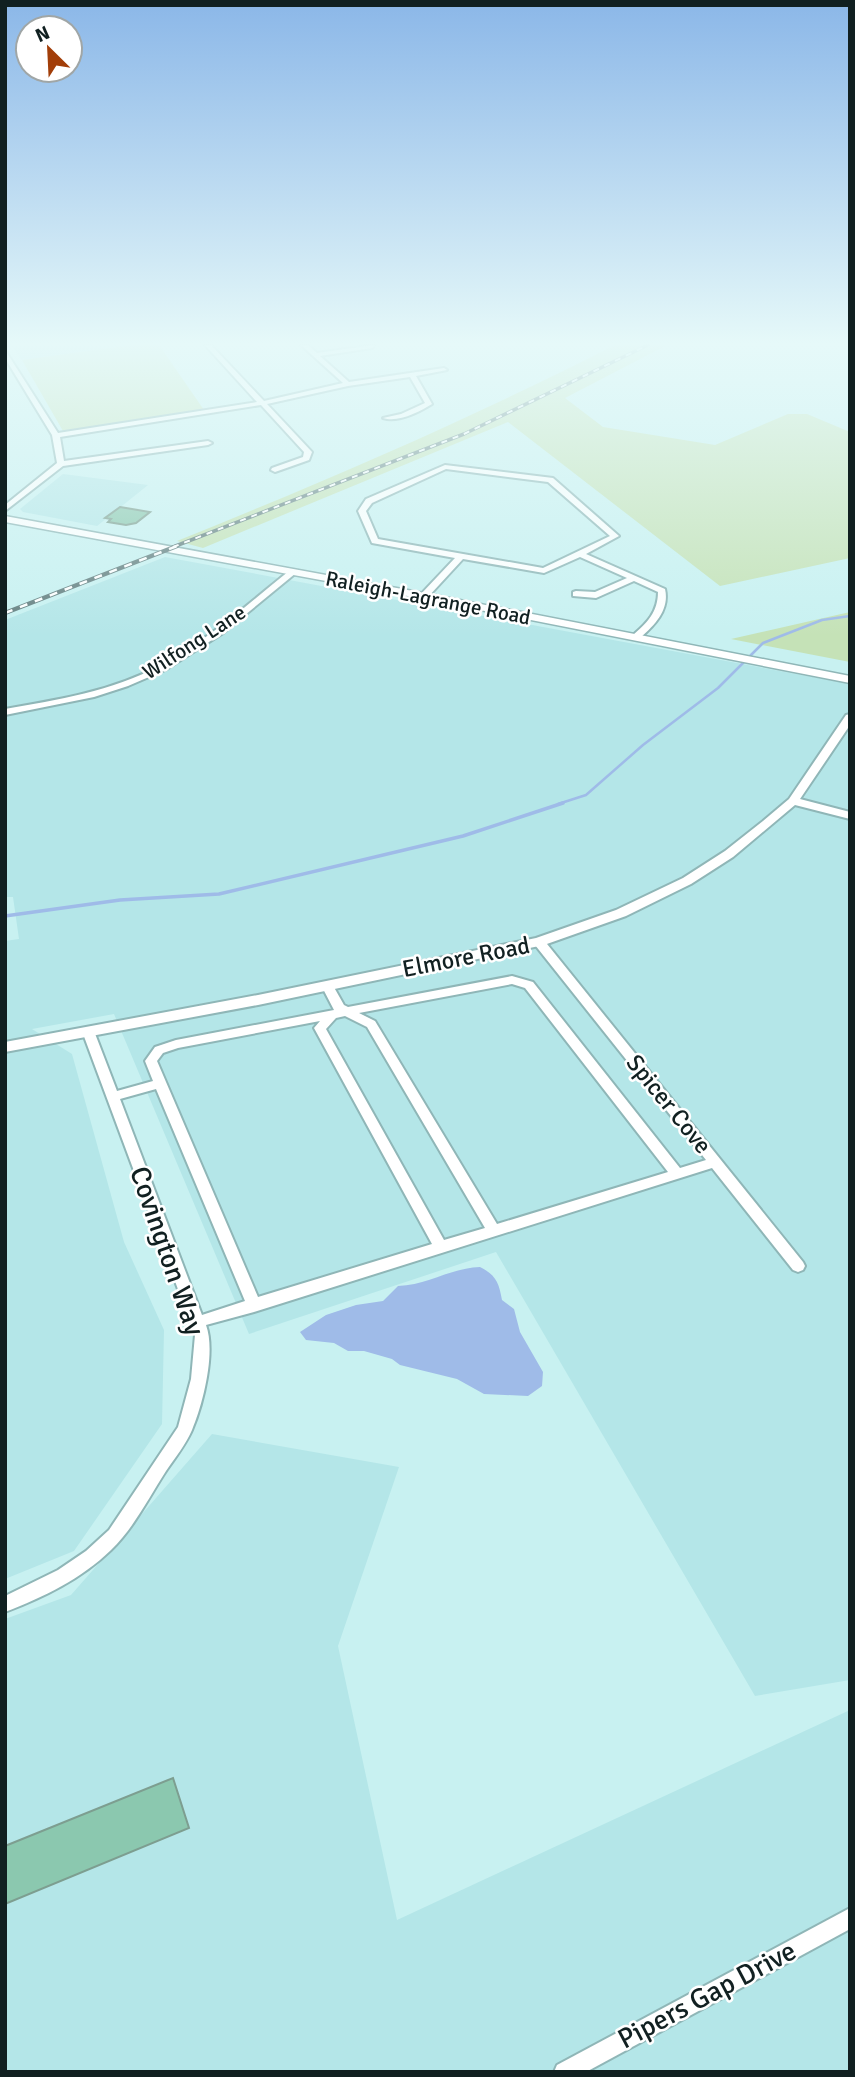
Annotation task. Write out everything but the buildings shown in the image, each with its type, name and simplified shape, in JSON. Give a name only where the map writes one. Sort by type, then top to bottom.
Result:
[{"type":"main road","name":"Raleigh-Lagrange Road","points":[[5,519],[636,637],[850,680]]},
{"type":"street","points":[[57,442],[61,464]]},
{"type":"street","points":[[275,470],[306,458],[308,452],[299,442]]},
{"type":"street","points":[[5,509],[61,464],[208,443]]},
{"type":"street","points":[[445,467],[550,480],[615,536],[580,554],[544,571],[375,541],[362,511],[369,501],[445,467]]},
{"type":"street","points":[[580,554],[662,591],[661,609],[653,622],[636,637]]},
{"type":"street","points":[[424,597],[460,557]]},
{"type":"street","name":"Wilfong Lane","points":[[5,712],[80,698],[143,678],[218,632],[292,573]]},
{"type":"street","points":[[576,594],[596,595],[635,578]]},
{"type":"street","name":"Elmore Road","points":[[5,1047],[539,942],[621,913],[687,880],[729,854],[793,801],[850,717]]},
{"type":"street","points":[[793,801],[850,816]]},
{"type":"street","name":"Spicer Cove","points":[[539,942],[799,1266]]},
{"type":"street","points":[[254,1307],[151,1062],[159,1050],[176,1044],[512,980],[529,985],[678,1175]]},
{"type":"street","points":[[327,985],[340,1012],[371,1024],[494,1231]]},
{"type":"street","points":[[340,1012],[320,1028],[441,1247]]},
{"type":"street","name":"Covington Way","points":[[5,1604],[74,1569],[104,1547],[115,1535],[185,1429],[199,1380],[201,1335],[197,1322],[88,1031]]},
{"type":"street","points":[[113,1097],[160,1083]]},
{"type":"street","points":[[197,1322],[254,1307],[715,1162]]},
{"type":"street","name":"Pipers Gap Drive","points":[[564,2072],[850,1918]]},
{"type":"shaded area","points":[[63,474],[148,485],[97,526],[23,512],[20,509]]},
{"type":"shaded area","points":[[165,557],[850,684],[850,1680],[755,1696],[496,1252],[249,1334],[114,1014],[32,1029],[72,1054],[124,1242],[164,1330],[162,1424],[74,1551],[5,1579],[5,941],[19,939],[13,897],[5,897],[5,620]]},
{"type":"shaded area","points":[[480,1267],[493,1276],[502,1300],[514,1309],[520,1332],[543,1372],[542,1386],[528,1396],[484,1394],[457,1379],[400,1365],[392,1359],[364,1351],[348,1351],[334,1343],[306,1340],[300,1332],[326,1315],[356,1305],[383,1301],[398,1286]]},
{"type":"shaded area","points":[[212,1434],[399,1467],[338,1646],[397,1920],[850,1710],[850,2072],[5,2072],[5,1619],[71,1595]]},
{"type":"green space","points":[[411,442],[460,442],[203,548],[177,541],[288,495]]},
{"type":"green space","points":[[534,442],[696,442],[715,445],[722,442],[850,442],[850,558],[720,586]]},
{"type":"green space","points":[[850,612],[850,662],[731,639]]},
{"type":"waterway","points":[[558,804],[586,795],[643,745],[718,688],[763,643],[822,620],[850,616]]},
{"type":"waterway","points":[[5,916],[120,900],[219,894],[463,836],[563,803]]},
{"type":"railway","points":[[173,547],[444,442]]},
{"type":"railway","points":[[5,613],[177,546]]}]
